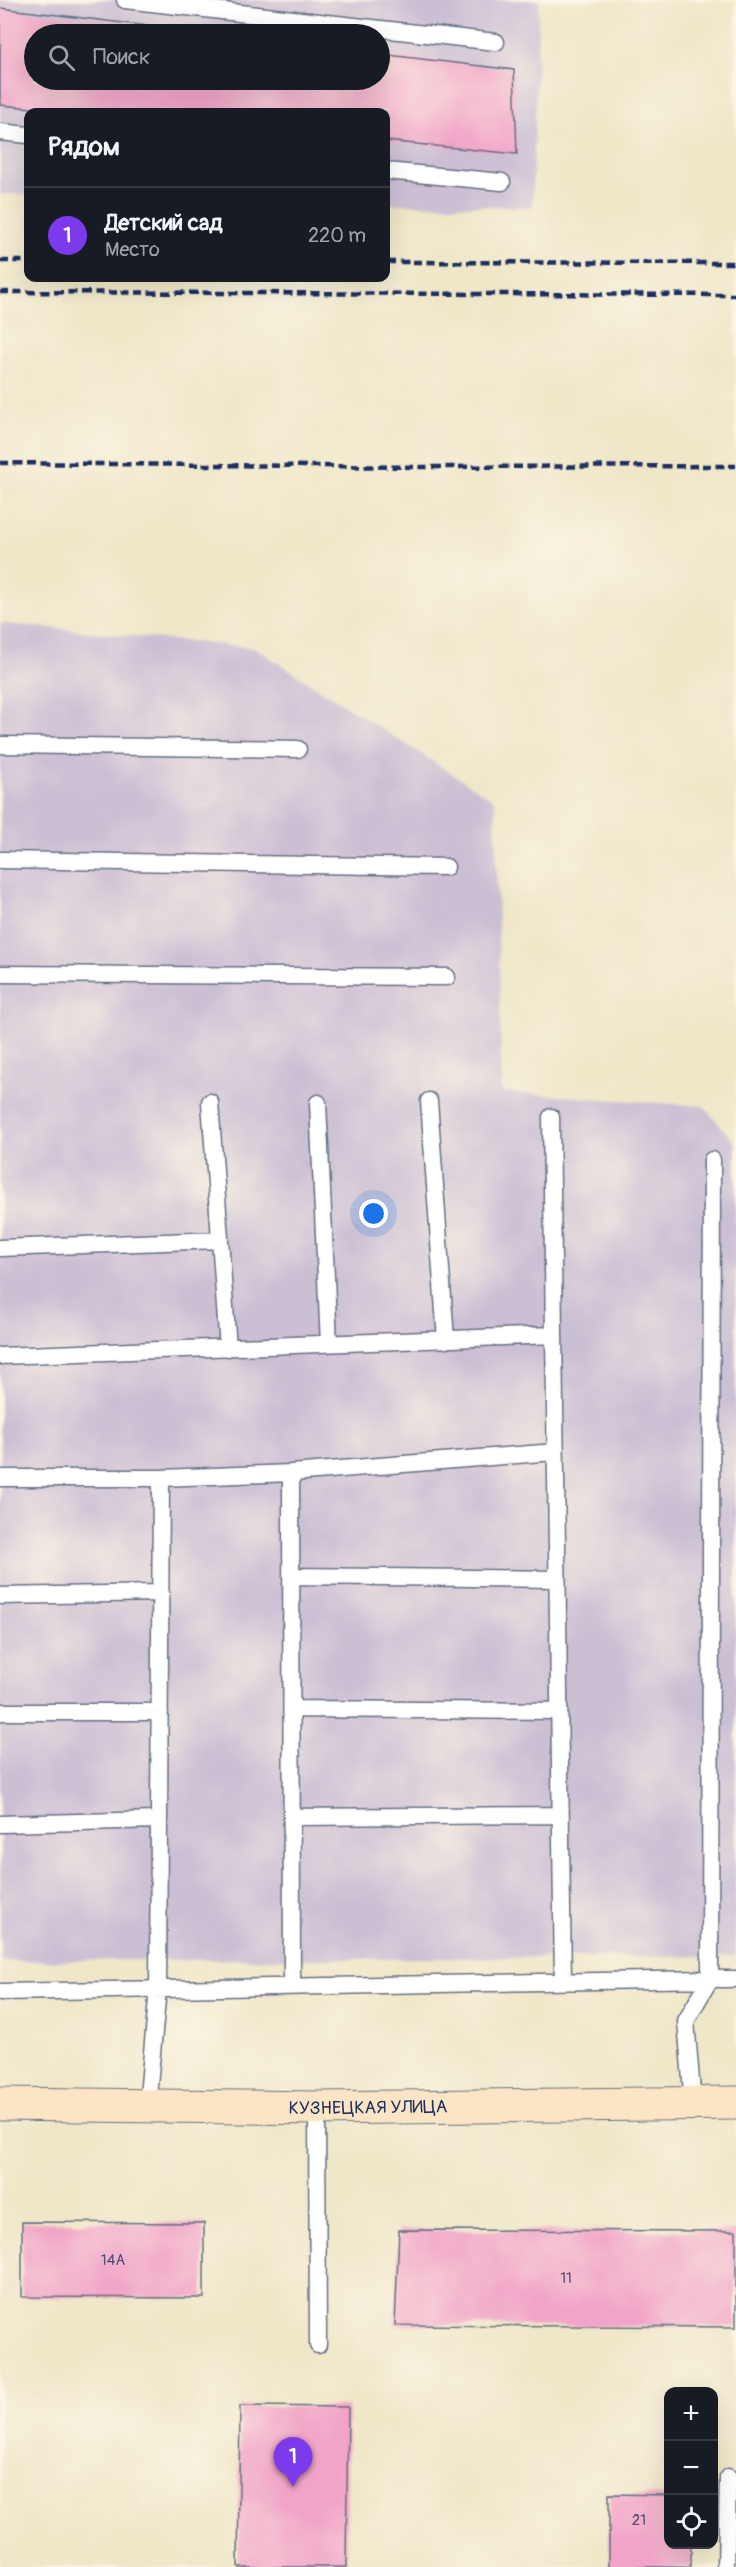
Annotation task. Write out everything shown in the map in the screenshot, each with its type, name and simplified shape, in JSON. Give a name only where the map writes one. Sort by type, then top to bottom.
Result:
[{"type":"main road","name":"КУЗНЕЦКАЯ УЛИЦА","points":[[0,2104],[317,2108],[736,2103]]},
{"type":"lane","points":[[125,0],[337,24]]},
{"type":"lane","points":[[390,30],[496,42]]},
{"type":"lane","points":[[0,132],[24,135]]},
{"type":"lane","points":[[390,171],[502,182]]},
{"type":"lane","points":[[0,745],[298,749]]},
{"type":"lane","points":[[0,860],[446,867]]},
{"type":"lane","points":[[0,974],[447,977]]},
{"type":"lane","points":[[429,1101],[446,1340]]},
{"type":"lane","points":[[210,1102],[228,1348]]},
{"type":"lane","points":[[318,1103],[329,1344]]},
{"type":"lane","points":[[551,1117],[563,1982]]},
{"type":"lane","points":[[693,2104],[686,2021],[710,1978],[712,1160]]},
{"type":"lane","points":[[0,1248],[220,1240]]},
{"type":"lane","points":[[0,1356],[554,1335]]},
{"type":"lane","points":[[0,1478],[161,1478],[291,1473],[555,1452]]},
{"type":"lane","points":[[291,1473],[292,1986]]},
{"type":"lane","points":[[147,2106],[158,1989],[161,1478]]},
{"type":"lane","points":[[291,1576],[557,1579]]},
{"type":"lane","points":[[0,1596],[161,1593]]},
{"type":"lane","points":[[292,1709],[559,1712]]},
{"type":"lane","points":[[0,1712],[160,1712]]},
{"type":"lane","points":[[292,1817],[560,1815]]},
{"type":"lane","points":[[0,1824],[159,1820]]},
{"type":"lane","points":[[0,1992],[736,1979]]},
{"type":"lane","points":[[317,2108],[318,2345]]},
{"type":"lane","points":[[726,2567],[728,2477]]},
{"type":"shaded area","points":[[0,0],[539,0],[532,207],[390,204],[390,108],[24,108],[24,195],[0,194]]},
{"type":"shaded area","points":[[0,623],[255,648],[495,801],[502,1092],[704,1106],[736,1144],[736,1956],[0,1961]]},
{"type":"building","points":[[0,8],[132,24],[24,24],[24,90],[390,90],[390,55],[514,70],[517,154],[390,141],[390,108],[33,108],[0,105]]},
{"type":"building","points":[[22,2222],[204,2223],[204,2298],[22,2297]]},
{"type":"building","points":[[399,2230],[736,2231],[736,2327],[395,2325]]},
{"type":"building","points":[[240,2406],[348,2407],[346,2567],[238,2567]]},
{"type":"building","points":[[609,2494],[664,2495],[664,2549],[691,2549],[691,2567],[609,2567]]},
{"type":"railway","points":[[0,261],[24,261]]},
{"type":"railway","points":[[390,262],[736,263]]},
{"type":"railway","points":[[0,292],[736,295]]},
{"type":"railway","points":[[0,463],[423,467],[736,466]]},
{"type":"place","name":"Детский сад","points":[[293,2487]]}]
